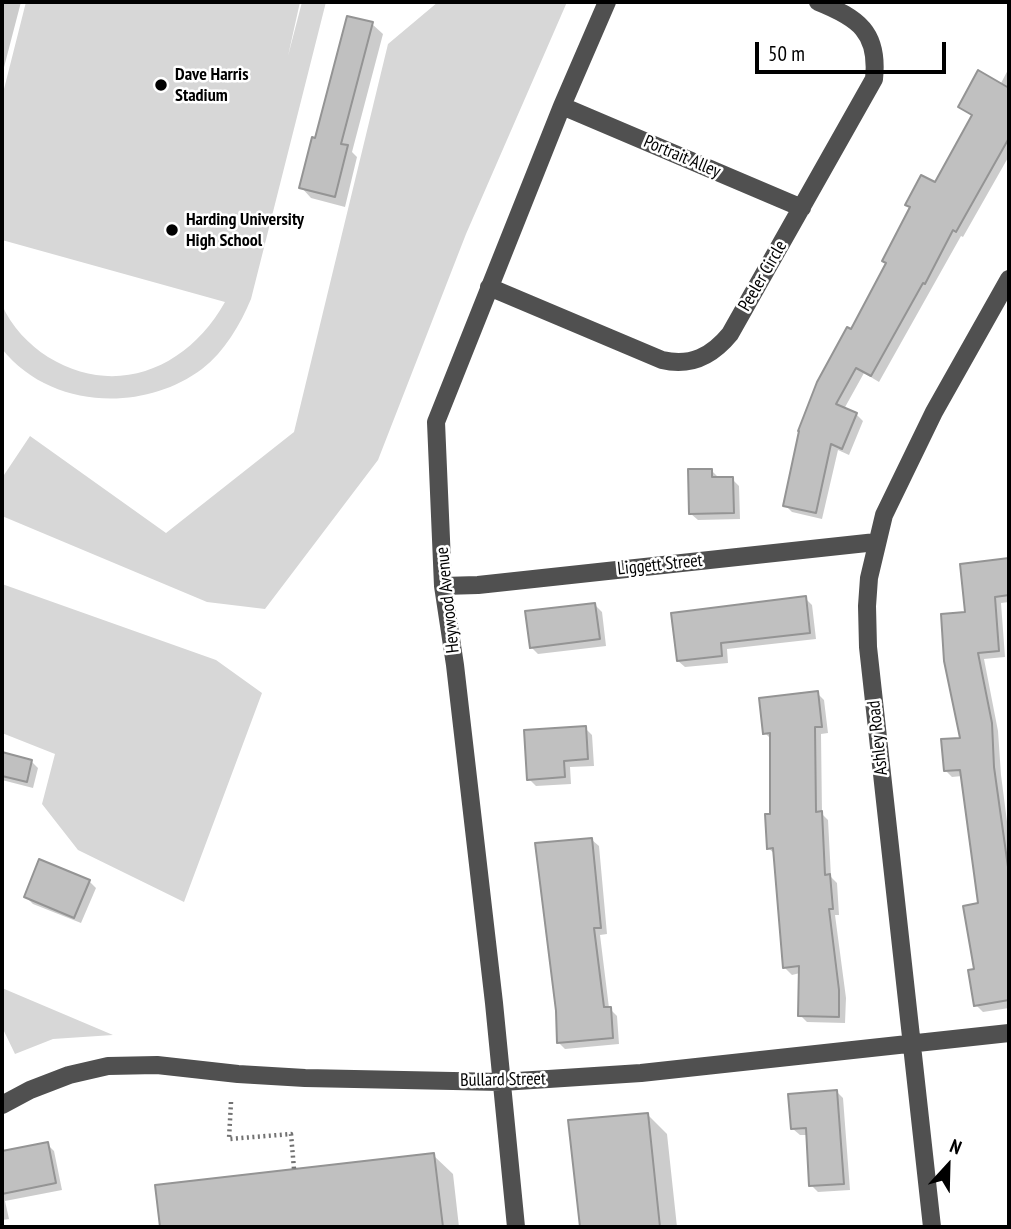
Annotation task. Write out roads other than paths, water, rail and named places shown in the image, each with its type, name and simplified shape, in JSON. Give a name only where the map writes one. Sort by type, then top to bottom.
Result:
[{"type":"street","name":"Heywood Avenue","points":[[516,1227],[455,665],[443,586],[436,422],[562,106],[607,2]]},
{"type":"street","name":"Peeler Circle","points":[[489,287],[662,360],[691,362],[717,349],[730,334],[867,96],[874,79],[876,61],[872,43],[863,27],[841,11],[818,2]]},
{"type":"street","name":"Portrait Alley","points":[[562,106],[802,208]]},
{"type":"street","name":"Ashley Road","points":[[932,1227],[868,647],[867,606],[876,542],[884,515],[934,412],[1009,279]]},
{"type":"street","name":"Liggett Street","points":[[443,586],[478,585],[876,542]]},
{"type":"street","name":"Bullard Street","points":[[2,1105],[43,1085],[108,1066],[157,1065],[305,1079],[502,1082],[641,1073],[1009,1034]]},
{"type":"place","name":"Dave Harris Stadium","points":[[161,85]]},
{"type":"place","name":"Harding University High School","points":[[172,230]]}]
